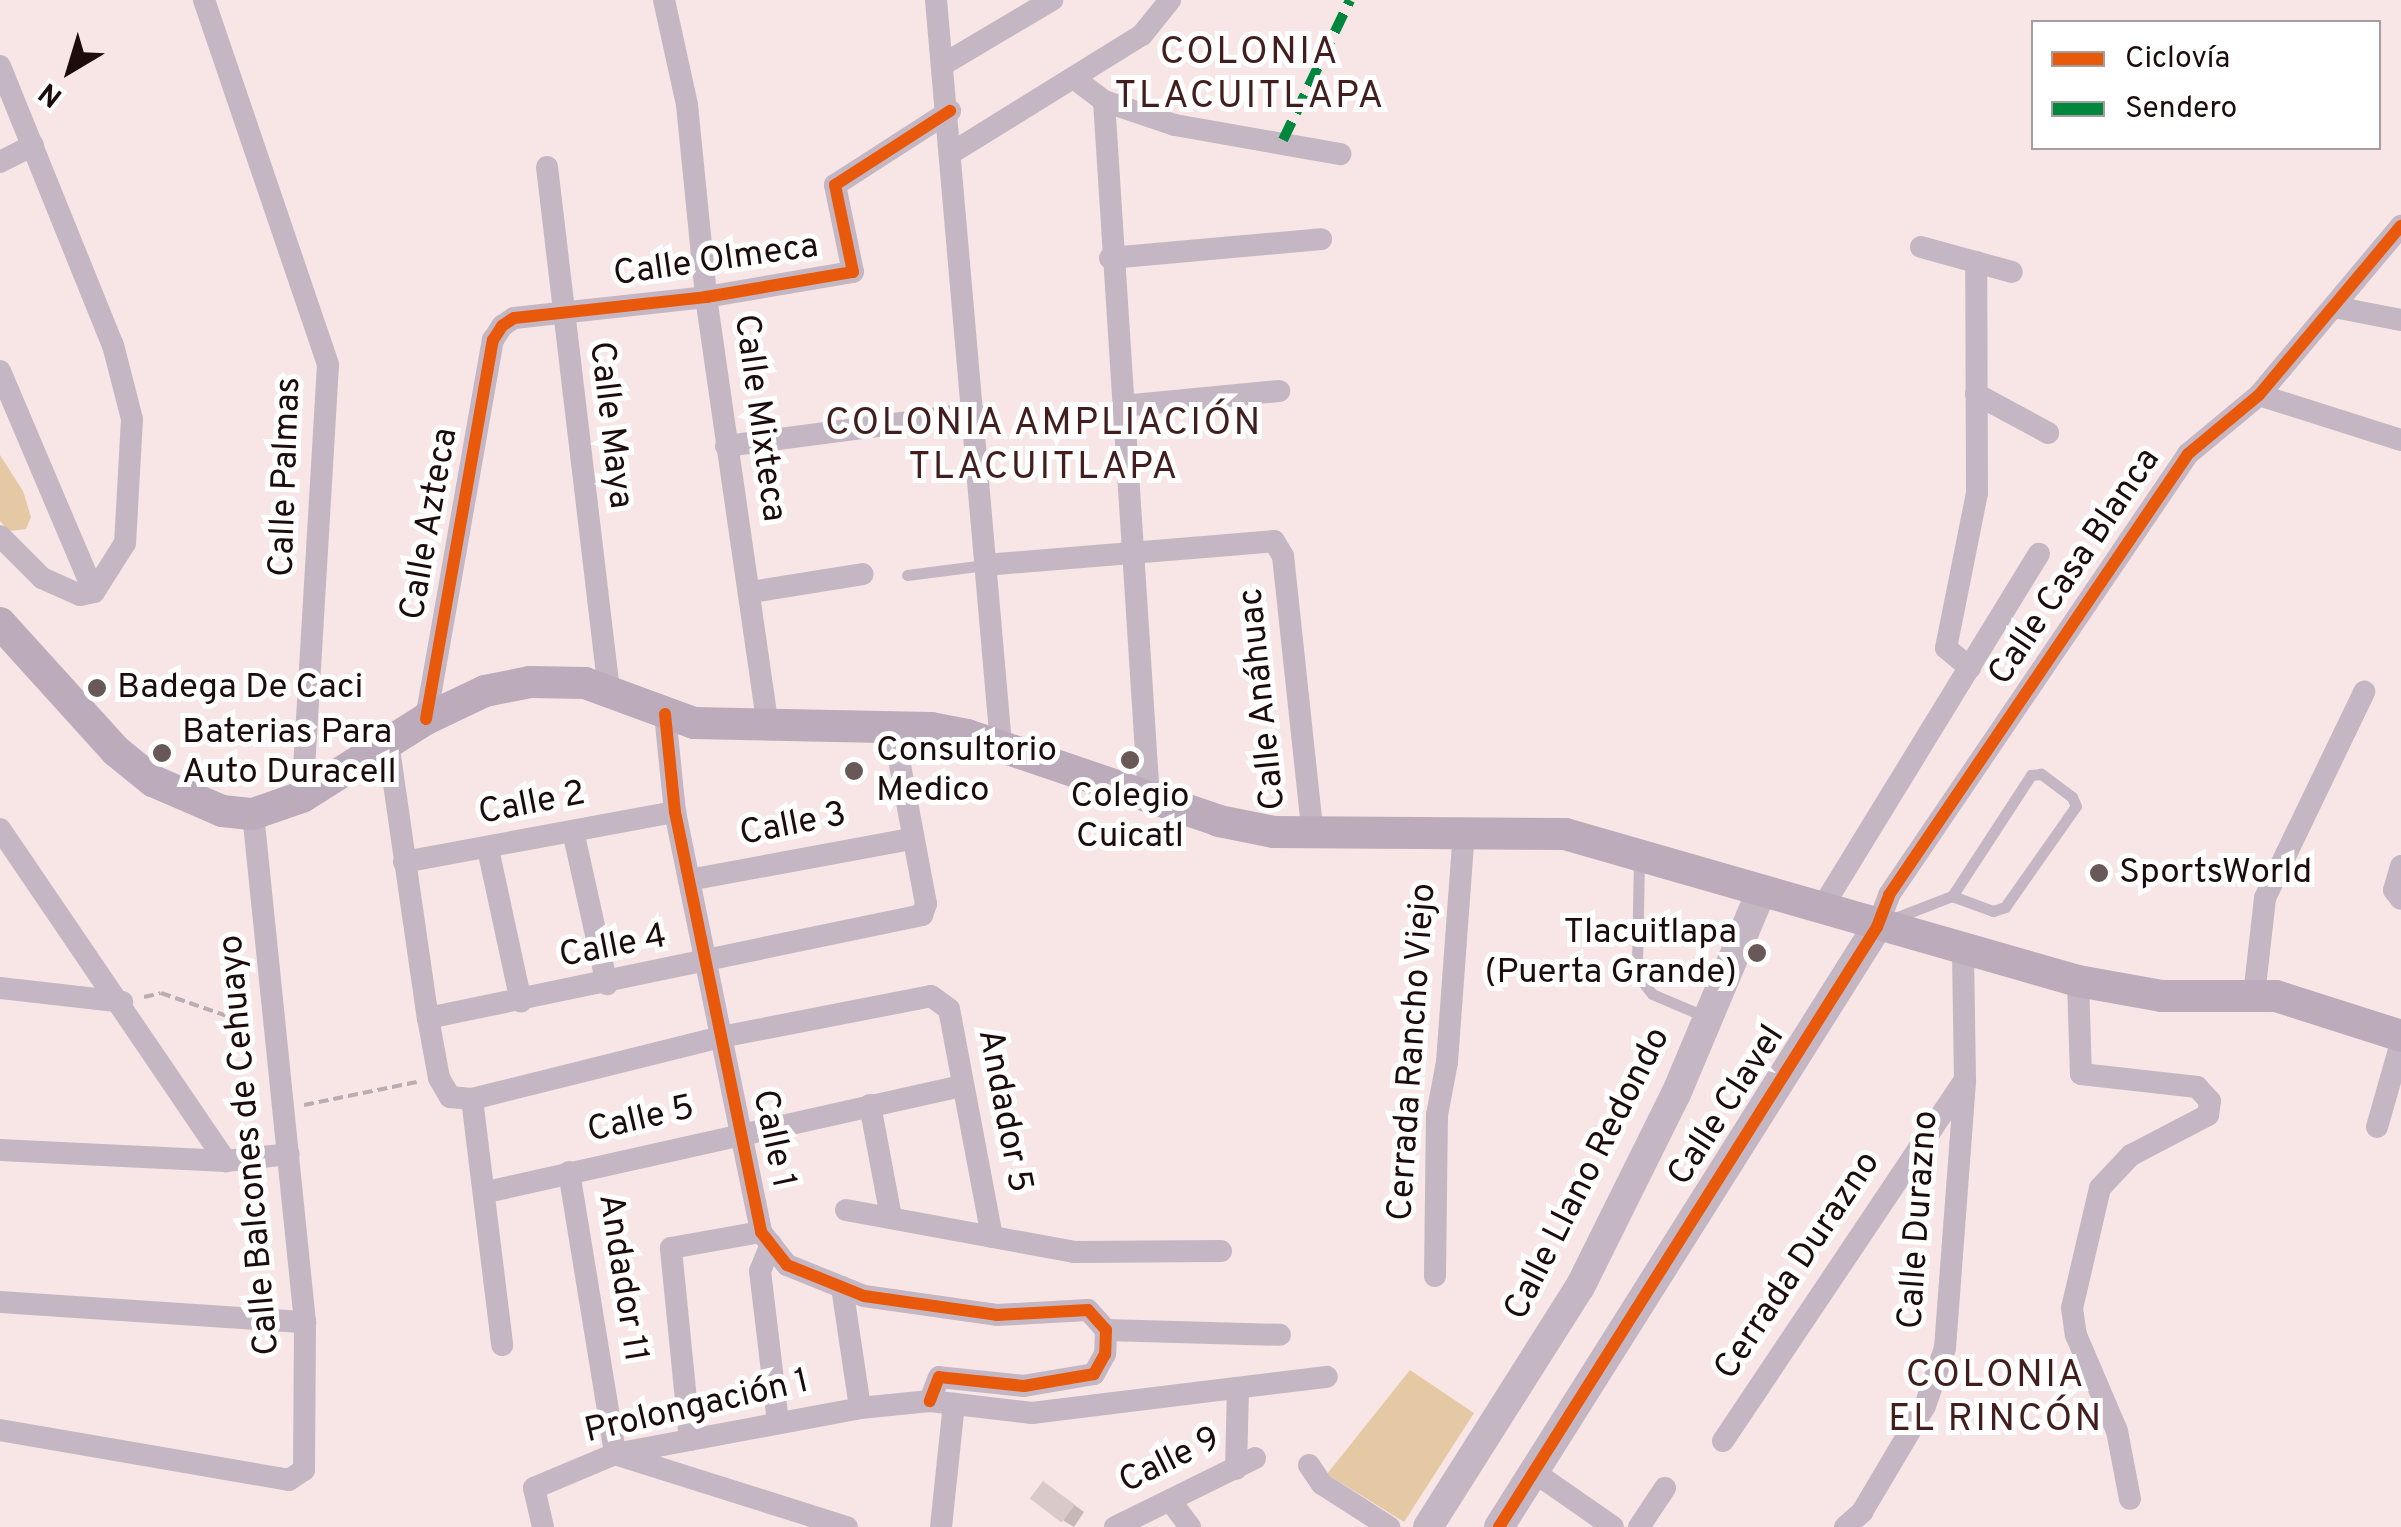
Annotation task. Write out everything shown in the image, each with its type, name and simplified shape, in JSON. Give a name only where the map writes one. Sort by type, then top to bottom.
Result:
[{"type":"main road","points":[[0,623],[116,751],[153,782],[192,804],[253,814],[302,796],[426,719],[507,685],[562,682],[609,692],[694,723],[768,729],[931,728],[1000,745],[1149,798],[1250,828],[1313,834],[1564,834],[1760,894],[2078,981],[2162,996],[2254,994],[2295,1000],[2401,1040]]},
{"type":"street","name":"Calle Palmas","points":[[204,0],[328,365],[302,796]]},
{"type":"street","name":"Calle Mixteca","points":[[664,0],[687,106],[706,297],[768,729]]},
{"type":"street","points":[[936,0],[950,112],[976,413],[1000,745]]},
{"type":"street","points":[[944,64],[1052,0]]},
{"type":"street","points":[[953,152],[1142,35],[1170,0]]},
{"type":"street","points":[[0,66],[113,345],[132,419],[125,543],[94,592],[80,596],[42,578],[0,536]]},
{"type":"street","points":[[1075,79],[1104,101],[1175,125],[1340,154]]},
{"type":"street","points":[[1104,101],[1110,258],[1136,548],[1149,798]]},
{"type":"street","name":"Calle Olmeca","points":[[492,340],[514,318],[706,297],[853,272],[836,184],[950,112]]},
{"type":"street","points":[[0,162],[34,145]]},
{"type":"street","name":"Calle Maya","points":[[546,167],[560,311],[609,692]]},
{"type":"street","name":"Calle Casa Blanca","points":[[1877,927],[1889,895],[2188,454],[2259,394],[2401,226]]},
{"type":"street","points":[[1110,258],[1320,239]]},
{"type":"street","points":[[1921,247],[2012,272]]},
{"type":"street","points":[[1970,668],[1946,648],[1977,492],[1976,262]]},
{"type":"street","points":[[2334,307],[2401,320]]},
{"type":"street","name":"Calle Azteca","points":[[426,719],[492,340]]},
{"type":"street","points":[[0,371],[94,592]]},
{"type":"street","points":[[1123,406],[1280,391]]},
{"type":"street","points":[[1976,394],[2048,432]]},
{"type":"street","points":[[2259,394],[2401,440]]},
{"type":"street","points":[[726,446],[976,413]]},
{"type":"street","name":"Calle Anáhuac","points":[[1136,548],[1265,540],[1284,556],[1313,834]]},
{"type":"street","points":[[984,565],[1136,548]]},
{"type":"street","points":[[1820,911],[2038,554]]},
{"type":"street","points":[[751,592],[863,574]]},
{"type":"street","points":[[2254,994],[2265,898],[2364,692]]},
{"type":"street","name":"Calle 1","points":[[665,714],[674,812],[766,1238]]},
{"type":"street","points":[[892,728],[911,839]]},
{"type":"street","points":[[388,742],[428,1018],[439,1078],[450,1097],[472,1099],[721,1037]]},
{"type":"street","name":"Calle 2","points":[[404,862],[674,812]]},
{"type":"street","name":"Calle Balcones de Cehuayo","points":[[0,1430],[289,1480],[304,1470],[305,1322],[253,814]]},
{"type":"street","points":[[0,829],[122,1002],[226,1161]]},
{"type":"street","points":[[573,831],[607,984]]},
{"type":"street","name":"Cerrada Rancho Viejo","points":[[1435,1276],[1437,1115],[1464,833]]},
{"type":"street","name":"Calle 3","points":[[689,880],[911,839]]},
{"type":"street","name":"Calle 4","points":[[428,1018],[706,964],[925,910],[911,839]]},
{"type":"street","points":[[488,849],[521,1002]]},
{"type":"street","points":[[2401,866],[2394,879],[2401,899]]},
{"type":"street","name":"Calle Llano Redondo","points":[[1428,1527],[1580,1288],[1708,1018],[1760,894]]},
{"type":"street","name":"Calle Clavel","points":[[1628,1318],[1877,927]]},
{"type":"street","name":"Calle Durazno","points":[[1846,1527],[1862,1512],[1925,1406],[1945,1348],[1965,1080],[1963,951]]},
{"type":"street","points":[[2078,981],[2081,1074],[2197,1087],[2210,1100],[2208,1114],[2131,1156],[2100,1188],[2072,1308],[2076,1335],[2117,1431],[2130,1499]]},
{"type":"street","points":[[0,988],[122,1002]]},
{"type":"street","name":"Andador 5","points":[[721,1037],[931,996],[942,1000],[950,1009],[961,1086],[992,1237]]},
{"type":"street","points":[[2377,1127],[2401,1040]]},
{"type":"street","name":"Cerrada Durazno","points":[[1723,1442],[1965,1080]]},
{"type":"street","name":"Calle 5","points":[[487,1192],[961,1086]]},
{"type":"street","points":[[472,1099],[487,1192],[502,1345]]},
{"type":"street","points":[[870,1105],[891,1216]]},
{"type":"street","points":[[0,1150],[226,1161],[289,1154]]},
{"type":"street","name":"Andador 11","points":[[569,1172],[615,1454]]},
{"type":"street","points":[[846,1210],[1074,1252],[1221,1251]]},
{"type":"street","points":[[690,1440],[671,1248],[766,1238]]},
{"type":"street","points":[[766,1238],[787,1264],[864,1296],[998,1315],[1088,1310],[1106,1330],[1105,1354],[1094,1374],[1024,1386],[939,1377],[930,1401],[1032,1413],[1327,1376]]},
{"type":"street","points":[[766,1238],[760,1271],[778,1423]]},
{"type":"street","points":[[842,1287],[860,1408]]},
{"type":"street","points":[[1499,1527],[1628,1318],[1580,1288]]},
{"type":"street","points":[[0,1302],[305,1322]]},
{"type":"street","points":[[1106,1330],[1280,1335]]},
{"type":"street","name":"Calle 9","points":[[1114,1527],[1245,1464],[1238,1388]]},
{"type":"street","name":"Prolongación 1","points":[[543,1527],[534,1488],[615,1454],[860,1408],[930,1401]]},
{"type":"street","points":[[940,1527],[954,1404]]},
{"type":"street","points":[[615,1454],[847,1527]]},
{"type":"street","points":[[1309,1466],[1322,1484],[1388,1527]]},
{"type":"street","points":[[1534,1472],[1613,1527]]},
{"type":"street","points":[[1638,1527],[1665,1488]]},
{"type":"street","points":[[1172,1502],[1190,1527]]},
{"type":"lane","points":[[907,574],[984,565]]},
{"type":"lane","points":[[1877,927],[1926,901],[1952,896],[1992,911],[2005,907],[2076,806],[2072,797],[2042,774],[2032,775],[1952,896]]},
{"type":"lane","points":[[1639,856],[1636,964],[1642,981],[1652,994],[1708,1018]]},
{"type":"path","points":[[122,1002],[162,993],[232,1014],[279,1040]]},
{"type":"path","points":[[284,1109],[439,1078]]},
{"type":"shaded area","points":[[0,455],[23,491],[31,517],[26,529],[9,531],[0,521]]},
{"type":"shaded area","points":[[1410,1370],[1474,1413],[1404,1522],[1327,1474]]},
{"type":"building","points":[[1043,1481],[1075,1505],[1062,1523],[1030,1499]]},
{"type":"marked path","points":[[1283,140],[1350,0]]},
{"type":"cycle path","points":[[426,719],[493,340],[502,326],[514,318],[706,297],[853,272],[835,185],[950,111]]},
{"type":"cycle path","points":[[1499,1527],[1877,927],[1889,895],[2188,454],[2259,395],[2401,226]]},
{"type":"cycle path","points":[[665,714],[675,812],[761,1232],[787,1265],[864,1296],[997,1315],[1088,1310],[1106,1330],[1105,1354],[1094,1374],[1024,1386],[939,1377],[930,1401]]},
{"type":"place","name":"Badega De Caci","points":[[97,688]]},
{"type":"place","name":"Baterias Para Auto Duracell","points":[[162,753]]},
{"type":"place","name":"Colegio Cuicatl","points":[[1130,760]]},
{"type":"place","name":"Consultorio Medico","points":[[854,771]]},
{"type":"place","name":"SportsWorld","points":[[2099,873]]},
{"type":"place","name":"Tlacuitlapa (Puerta Grande)","points":[[1757,953]]},
{"type":"district","name":"COLONIA TLACUITLAPA","points":[[1250,76]]},
{"type":"district","name":"COLONIA AMPLIACIÓN TLACUITLAPA","points":[[1044,447]]},
{"type":"district","name":"COLONIA EL RINCÓN","points":[[1996,1399]]}]
